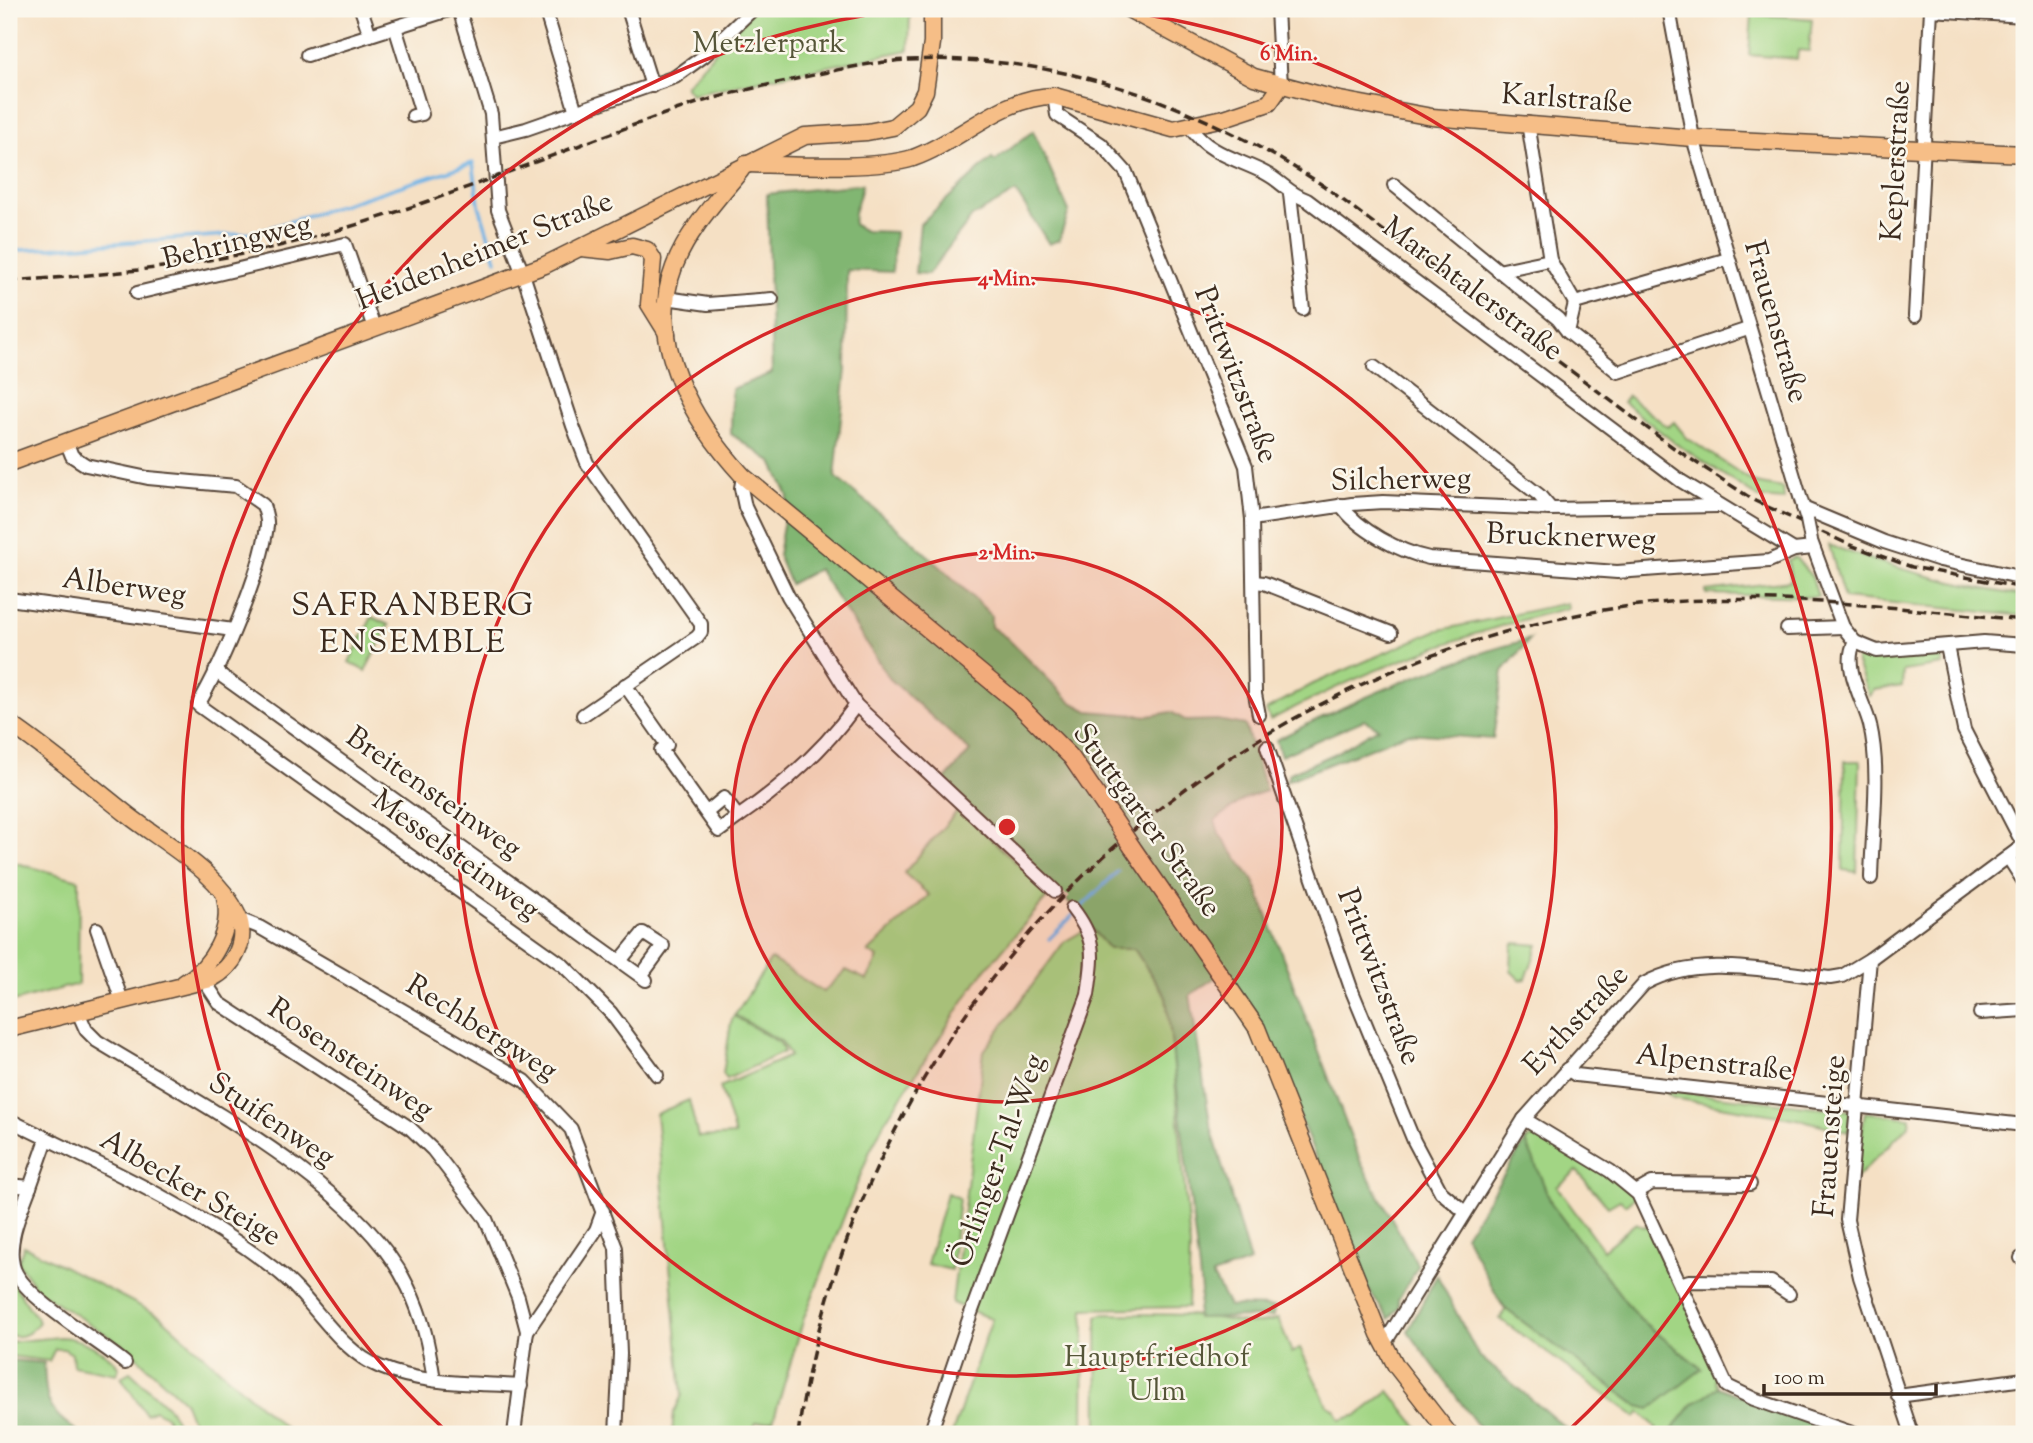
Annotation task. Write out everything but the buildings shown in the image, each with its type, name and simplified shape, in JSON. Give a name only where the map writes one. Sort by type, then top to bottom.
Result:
[{"type":"main road","name":"Heidenheimer Straße","points":[[9,463],[523,274],[581,248],[805,136],[883,130],[903,121],[917,107],[925,91],[932,43],[932,9]]},
{"type":"main road","name":"Karlstraße","points":[[1128,9],[1238,69],[1281,86],[1432,117],[1693,138],[2024,154]]},
{"type":"main road","points":[[745,164],[874,163],[910,159],[1030,97],[1054,96],[1154,125],[1173,129],[1190,127],[1269,103],[1281,86]]},
{"type":"main road","name":"Stuttgarter Straße","points":[[745,164],[682,248],[669,282],[666,298],[668,334],[677,375],[691,407],[715,446],[743,476],[1016,702],[1071,758],[1257,1028],[1384,1344],[1399,1371],[1449,1434]]},
{"type":"main road","points":[[581,248],[610,251],[632,246],[647,250],[653,259],[649,304],[668,334]]},
{"type":"main road","points":[[9,723],[206,875],[223,892],[232,917],[201,977],[122,1001],[9,1029]]},
{"type":"street","points":[[361,9],[370,35]]},
{"type":"street","points":[[307,55],[452,9]]},
{"type":"street","points":[[459,9],[488,100],[497,204],[523,274],[559,389],[587,463],[701,625],[701,632],[697,637],[583,715]]},
{"type":"street","points":[[545,9],[576,112]]},
{"type":"street","points":[[628,9],[652,86]]},
{"type":"street","points":[[493,137],[576,112],[652,86],[686,71],[753,9]]},
{"type":"street","points":[[1277,9],[1281,86]]},
{"type":"street","name":"Frauenstraße","points":[[1669,9],[1693,138],[1748,329],[1812,544],[1843,627],[1855,642]]},
{"type":"street","points":[[1931,9],[2024,16]]},
{"type":"street","name":"Keplerstraße","points":[[1915,316],[1931,9]]},
{"type":"street","points":[[395,27],[422,114],[413,116]]},
{"type":"street","name":"Prittwitzstraße","points":[[1054,96],[1057,115],[1112,153],[1126,172],[1246,466],[1252,519],[1255,694],[1259,715]]},
{"type":"street","points":[[1528,123],[1550,260],[1575,303],[1568,332]]},
{"type":"street","name":"Marchtalerstraße","points":[[1190,127],[1196,137],[1216,153],[1268,175],[1290,194],[1307,200],[1718,506]]},
{"type":"street","points":[[1394,185],[1558,319],[1568,332],[1618,372],[1748,329]]},
{"type":"street","points":[[1290,194],[1303,309]]},
{"type":"street","name":"Behringweg","points":[[137,293],[345,244],[374,328]]},
{"type":"street","points":[[1575,303],[1728,259]]},
{"type":"street","points":[[1498,271],[1550,260]]},
{"type":"street","points":[[666,298],[708,304],[772,299]]},
{"type":"street","name":"Silcherweg","points":[[1374,368],[1539,495],[1551,509]]},
{"type":"street","points":[[66,441],[72,456],[86,465],[148,478],[236,486],[263,505],[268,523],[262,550],[215,671]]},
{"type":"street","points":[[743,476],[741,488],[745,507],[788,597],[856,705],[1055,891]]},
{"type":"street","name":"Silcherweg","points":[[1252,519],[1341,505],[1382,502],[1551,509],[1718,506]]},
{"type":"street","name":"Brucknerweg","points":[[1341,505],[1347,514],[1382,538],[1413,555],[1429,558],[1617,572],[1769,561],[1812,544]]},
{"type":"street","points":[[1718,506],[1794,550]]},
{"type":"street","points":[[1805,514],[1940,560],[2024,578]]},
{"type":"street","points":[[1254,582],[1264,583],[1391,633]]},
{"type":"street","name":"Alberweg","points":[[9,598],[233,630]]},
{"type":"street","points":[[1787,629],[1843,627]]},
{"type":"street","points":[[1871,878],[1874,757],[1870,727],[1850,659],[1855,642],[1877,651],[1984,642],[2024,645]]},
{"type":"street","points":[[1947,646],[1964,730],[2024,845]]},
{"type":"street","name":"Messelsteinweg","points":[[215,671],[198,705],[563,965],[611,1013],[657,1075]]},
{"type":"street","name":"Breitensteinweg","points":[[215,671],[643,978],[663,947],[643,933],[620,961]]},
{"type":"street","points":[[625,685],[667,745],[661,750],[719,831],[782,787],[839,728],[856,705]]},
{"type":"street","name":"Prittwitzstraße","points":[[1267,747],[1352,991],[1414,1142],[1441,1192],[1465,1212]]},
{"type":"street","points":[[706,813],[724,798],[738,817]]},
{"type":"street","name":"Eythstraße","points":[[1384,1344],[1524,1119],[1628,998],[1663,973],[1685,967],[1830,978],[1842,975],[1870,959],[2024,845]]},
{"type":"street","points":[[2008,857],[2024,882]]},
{"type":"street","name":"Örlinger-Tal-Weg","points":[[930,1434],[970,1316],[1088,995],[1094,951],[1088,930],[1075,912]]},
{"type":"street","name":"Rechbergweg","points":[[232,917],[259,927],[531,1085],[571,1129],[616,1248],[620,1354],[616,1434]]},
{"type":"street","points":[[97,929],[122,1001]]},
{"type":"street","name":"Frauensteige","points":[[1870,959],[1858,1107],[1847,1190],[1847,1220],[1860,1277],[1912,1434]]},
{"type":"street","name":"Rosensteinweg","points":[[201,977],[219,1003],[382,1108],[425,1142],[486,1220],[518,1297],[527,1331],[514,1434]]},
{"type":"street","points":[[1980,1013],[2024,1010]]},
{"type":"street","name":"Stuifenweg","points":[[78,1012],[86,1030],[97,1041],[313,1177],[373,1236],[407,1285],[427,1333],[434,1380]]},
{"type":"street","name":"Alpenstraße","points":[[1567,1069],[1576,1075],[2024,1125]]},
{"type":"street","points":[[1524,1119],[1610,1171],[1636,1192],[1651,1218],[1727,1386],[1854,1434]]},
{"type":"street","name":"Albecker Steige","points":[[9,1120],[140,1184],[214,1227],[277,1270],[362,1357],[403,1376],[521,1386]]},
{"type":"street","points":[[47,1139],[13,1242],[12,1267],[36,1298],[125,1363]]},
{"type":"street","points":[[1636,1192],[1652,1182],[1751,1184]]},
{"type":"street","points":[[9,1185],[30,1187]]},
{"type":"street","points":[[527,1331],[596,1230],[603,1211]]},
{"type":"street","points":[[1680,1284],[1689,1281],[1772,1282],[1789,1294]]},
{"type":"street","points":[[1898,1396],[2024,1379]]},
{"type":"green space","name":"Metzlerpark","points":[[752,9],[910,9],[909,50],[691,94],[685,86]]},
{"type":"green space","points":[[1752,14],[1812,19],[1809,51],[1798,50],[1797,59],[1749,55]]},
{"type":"green space","points":[[1033,131],[1069,211],[1059,240],[1049,244],[1016,192],[972,217],[928,274],[915,273],[920,224],[992,158],[995,161]]},
{"type":"green space","points":[[862,184],[854,214],[854,225],[865,231],[895,232],[892,272],[847,270],[846,369],[835,477],[934,561],[991,615],[991,627],[1007,638],[1071,702],[1088,711],[1149,716],[1171,712],[1187,721],[1217,720],[1245,725],[1266,791],[1244,799],[1215,821],[1220,835],[1254,881],[1361,1163],[1418,1266],[1398,1300],[1399,1307],[1389,1319],[1366,1286],[1268,1036],[1220,974],[1190,995],[1210,1123],[1250,1262],[1212,1275],[1229,1306],[1274,1307],[1273,1317],[1197,1318],[1201,1292],[1199,1271],[1166,997],[1134,949],[1109,949],[1055,887],[942,783],[970,751],[889,678],[818,569],[790,584],[778,555],[788,496],[772,462],[731,434],[732,389],[772,373],[767,194]]},
{"type":"green space","points":[[1628,396],[1668,427],[1674,422],[1687,438],[1755,483],[1783,488],[1784,500],[1759,498],[1675,443],[1623,402]]},
{"type":"green space","points":[[1829,545],[1925,575],[2024,596],[2024,616],[1844,598]]},
{"type":"green space","points":[[1795,557],[1812,577],[1818,597],[1706,594],[1706,591],[1791,581],[1788,560]]},
{"type":"green space","points":[[1567,603],[1568,608],[1453,641],[1379,669],[1270,720],[1266,710],[1313,684],[1435,631]]},
{"type":"green space","points":[[372,617],[389,625],[365,671],[349,662]]},
{"type":"green space","points":[[1530,639],[1503,671],[1493,739],[1408,733],[1286,781],[1290,773],[1334,754],[1378,728],[1364,720],[1281,756],[1276,740],[1400,682]]},
{"type":"green space","points":[[1856,650],[1867,656],[1940,652],[1943,665],[1903,671],[1902,686],[1874,690],[1869,696],[1856,661]]},
{"type":"green space","points":[[1845,761],[1860,761],[1857,872],[1843,870]]},
{"type":"green space","points":[[959,809],[1050,894],[980,976],[885,1121],[870,1151],[804,1318],[773,1421],[755,1423],[755,1434],[672,1434],[674,1412],[682,1395],[656,1114],[689,1100],[698,1137],[735,1135],[720,1087],[790,1056],[782,1042],[735,1015],[771,959],[823,992],[846,970],[867,980],[878,958],[868,952],[929,895],[904,873]]},
{"type":"green space","points":[[9,861],[79,880],[78,984],[9,1003]]},
{"type":"green space","points":[[1114,913],[1167,990],[1190,1247],[1188,1307],[1084,1309],[1083,1434],[952,1434],[992,1319],[952,1303],[984,1051],[1064,942]]},
{"type":"green space","points":[[1515,943],[1538,945],[1526,979],[1520,980],[1511,971],[1512,946]]},
{"type":"green space","points":[[734,1016],[780,1043],[784,1052],[727,1079],[723,1074]]},
{"type":"green space","points":[[1663,1090],[1851,1111],[1848,1132],[1803,1120],[1673,1098]]},
{"type":"green space","points":[[1865,1112],[1910,1118],[1909,1125],[1855,1179]]},
{"type":"green space","points":[[1538,1128],[1638,1194],[1625,1205],[1620,1200],[1608,1207],[1577,1171],[1557,1187],[1603,1250],[1636,1223],[1644,1227],[1653,1222],[1720,1376],[1715,1379],[1718,1387],[1692,1405],[1669,1434],[1649,1434],[1657,1428],[1640,1412],[1636,1417],[1500,1319],[1505,1310],[1499,1300],[1507,1310],[1638,1406],[1702,1369],[1638,1318],[1552,1205],[1525,1141],[1536,1135]]},
{"type":"green space","points":[[1526,1141],[1552,1205],[1638,1318],[1702,1369],[1650,1409],[1638,1406],[1507,1310],[1465,1235]]},
{"type":"green space","points":[[947,1193],[959,1198],[951,1270],[927,1264]]},
{"type":"green space","points":[[24,1246],[160,1316],[292,1434],[197,1434],[184,1401],[126,1347],[38,1291],[18,1263]]},
{"type":"green space","points":[[1437,1275],[1478,1355],[1573,1434],[1484,1434],[1408,1331]]},
{"type":"green space","points":[[9,1277],[39,1322],[23,1336],[9,1335]]},
{"type":"green space","name":"Hauptfriedhof Ulm","points":[[1190,1315],[1248,1323],[1278,1319],[1292,1353],[1300,1348],[1327,1405],[1335,1410],[1340,1420],[1358,1415],[1389,1391],[1423,1434],[1098,1434],[1097,1316]]},
{"type":"green space","points":[[60,1337],[84,1343],[109,1356],[119,1368],[116,1374],[73,1366],[72,1354],[64,1349],[55,1349],[49,1361],[9,1356],[9,1342]]},
{"type":"green space","points":[[9,1360],[44,1363],[50,1405],[61,1419],[81,1434],[9,1433]]},
{"type":"green space","points":[[130,1372],[170,1409],[183,1434],[162,1434],[168,1427],[167,1417],[155,1410],[146,1414],[121,1377]]},
{"type":"green space","points":[[1718,1387],[1841,1434],[1669,1434],[1692,1405]]},
{"type":"waterway","points":[[9,251],[254,233],[473,163],[479,205],[496,260]]},
{"type":"waterway","points":[[1049,939],[1118,871]]},
{"type":"tunnel","points":[[1055,891],[1072,908]]},
{"type":"railway","points":[[9,281],[153,268],[295,242],[438,198],[687,106],[832,71],[909,60],[966,60],[1021,65],[1074,75],[1178,108],[1276,157],[1324,186],[1674,448],[1755,501],[1850,545],[1912,567],[2024,588]]},
{"type":"railway","points":[[798,1434],[833,1281],[891,1138],[971,1006],[1070,890],[1185,789],[1315,707],[1458,646],[1610,609],[1662,603],[1766,600],[1869,605],[2024,620]]},
{"type":"district","name":"SAFRANBERG ENSEMBLE","points":[[413,626]]}]
